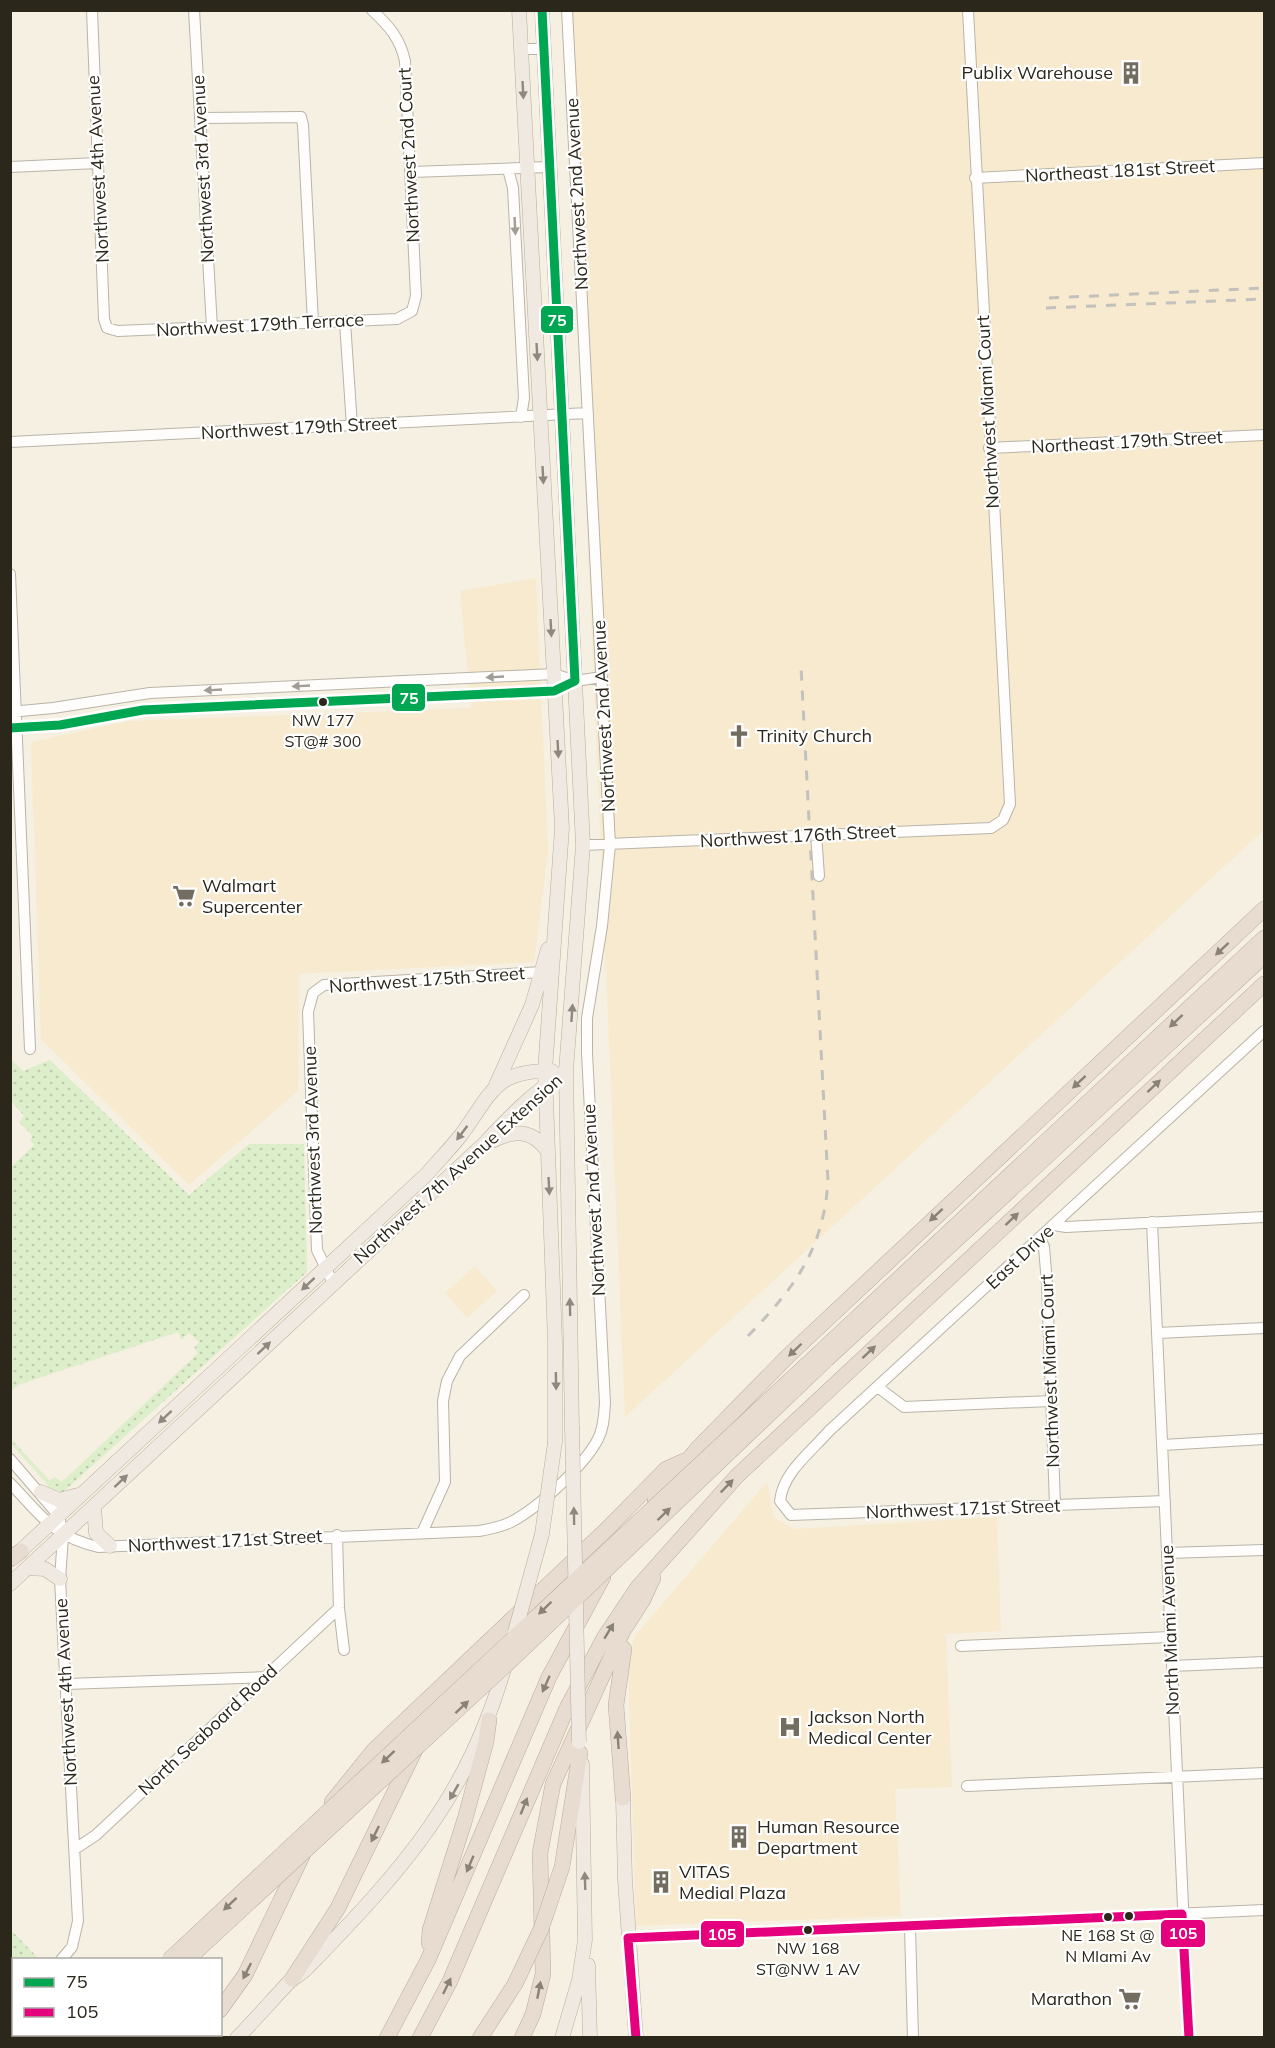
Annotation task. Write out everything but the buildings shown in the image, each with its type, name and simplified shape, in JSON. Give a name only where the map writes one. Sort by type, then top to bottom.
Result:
[{"type":"highway","points":[[387,2037],[428,1960],[532,1715],[566,1642],[630,1533],[689,1458],[780,1364],[1264,909]]},
{"type":"highway","points":[[188,1958],[521,1651],[821,1357],[1264,938]]},
{"type":"highway","points":[[170,1958],[821,1357],[1264,956]]},
{"type":"highway","points":[[420,2037],[453,1973],[570,1701],[629,1599],[737,1476],[1264,984]]},
{"type":"highway","points":[[222,2007],[245,1975],[307,1846],[337,1795],[374,1750],[666,1469],[689,1458]]},
{"type":"highway","points":[[623,1798],[616,1698],[619,1667],[630,1623],[661,1561]]},
{"type":"highway","points":[[522,2037],[533,2014],[543,1974],[540,1860],[548,1802],[563,1758],[594,1699],[623,1631],[630,1623]]},
{"type":"highway","points":[[292,1979],[339,1908],[419,1740],[475,1655]]},
{"type":"highway","points":[[428,1960],[430,1930],[465,1819],[486,1742],[489,1720]]},
{"type":"highway","points":[[480,2037],[515,1984],[538,1936],[562,1867],[580,1748]]},
{"type":"main road","points":[[237,2037],[292,1979],[306,1970],[417,1848],[453,1794],[489,1720],[515,1632],[542,1534],[555,1442],[555,1352],[545,1071],[561,828],[519,10]]},
{"type":"main road","name":"Northwest 2nd Avenue","points":[[542,10],[583,845],[566,1071],[572,1428],[580,1748],[583,1767],[585,1940]]},
{"type":"main road","points":[[496,1085],[532,1005],[556,918]]},
{"type":"main road","name":"Northwest 7th Avenue Extension","points":[[14,1557],[427,1174],[460,1136],[496,1085],[522,1072],[566,1071]]},
{"type":"main road","name":"Northwest 7th Avenue Extension","points":[[10,1584],[545,1085],[566,1071]]},
{"type":"main road","points":[[484,1144],[506,1134],[521,1132],[535,1137],[547,1150]]},
{"type":"main road","points":[[41,1492],[58,1500],[83,1494]]},
{"type":"main road","points":[[94,1507],[96,1533],[110,1546]]},
{"type":"main road","points":[[28,1568],[45,1569],[60,1579]]},
{"type":"main road","points":[[623,1798],[628,1938],[636,2037]]},
{"type":"main road","points":[[562,2037],[575,1997],[585,1940]]},
{"type":"main road","points":[[585,1940],[590,2037]]},
{"type":"street","name":"Northwest 4th Avenue","points":[[92,10],[104,319],[107,328]]},
{"type":"street","name":"Northwest 3rd Avenue","points":[[194,10],[212,328]]},
{"type":"street","name":"Northwest 2nd Court","points":[[372,10],[396,34],[401,44],[412,172],[416,296],[412,311]]},
{"type":"street","name":"Northwest 2nd Avenue","points":[[560,1483],[589,1454],[599,1438],[604,1419],[587,1018],[602,926],[610,845],[567,10]]},
{"type":"street","name":"Northwest Miami Court","points":[[968,10],[989,448],[1010,804],[1007,813]]},
{"type":"street","points":[[521,49],[543,49]]},
{"type":"street","points":[[200,118],[301,117],[313,323]]},
{"type":"street","points":[[10,167],[98,163]]},
{"type":"street","name":"Northeast 181st Street","points":[[975,178],[1264,163]]},
{"type":"street","points":[[412,172],[548,167]]},
{"type":"street","points":[[508,169],[513,188],[524,398],[521,417]]},
{"type":"street","name":"Northwest 179th Terrace","points":[[107,328],[118,332],[345,322],[397,319],[412,311]]},
{"type":"street","points":[[345,322],[352,426]]},
{"type":"street","name":"Northwest 179th Street","points":[[10,442],[588,413]]},
{"type":"street","name":"Northeast 179th Street","points":[[989,448],[1264,435]]},
{"type":"street","points":[[10,574],[14,728],[30,1049]]},
{"type":"street","points":[[14,711],[150,693],[554,674],[575,681]]},
{"type":"street","points":[[14,728],[60,725],[143,710],[554,691],[575,681],[602,677]]},
{"type":"street","name":"Northwest 176th Street","points":[[583,845],[991,828],[1007,813]]},
{"type":"street","points":[[816,834],[819,876]]},
{"type":"street","name":"Northwest 175th Street","points":[[313,993],[324,985],[542,972]]},
{"type":"street","name":"Northwest 3rd Avenue","points":[[313,993],[308,1012],[317,1250],[324,1269],[333,1283]]},
{"type":"street","name":"East Drive","points":[[782,1488],[788,1477],[829,1431],[879,1388],[1264,1031]]},
{"type":"street","points":[[1054,1225],[1264,1217]]},
{"type":"street","name":"North Miami Avenue","points":[[1152,1222],[1189,2037]]},
{"type":"street","name":"Northwest Miami Court","points":[[1040,1238],[1044,1247],[1055,1505]]},
{"type":"street","points":[[422,1533],[445,1482],[443,1401],[447,1381],[460,1356],[524,1295]]},
{"type":"street","points":[[1158,1333],[1264,1328]]},
{"type":"street","points":[[879,1388],[904,1407],[1052,1401]]},
{"type":"street","points":[[1163,1444],[1264,1439]]},
{"type":"street","points":[[10,1459],[41,1492],[63,1536]]},
{"type":"street","points":[[10,1483],[54,1521]]},
{"type":"street","name":"Northwest 171st Street","points":[[63,1536],[98,1547],[337,1535],[479,1531],[512,1521],[533,1507],[560,1483]]},
{"type":"street","name":"Northwest 171st Street","points":[[782,1488],[780,1501],[791,1515],[1165,1501]]},
{"type":"street","points":[[337,1535],[339,1608],[344,1650]]},
{"type":"street","name":"Northwest 4th Avenue","points":[[62,1958],[72,1947],[77,1930],[75,1849],[60,1579],[63,1536]]},
{"type":"street","points":[[1167,1553],[1264,1550]]},
{"type":"street","name":"North Seaboard Road","points":[[75,1849],[96,1835],[339,1608]]},
{"type":"street","points":[[961,1646],[1170,1636]]},
{"type":"street","points":[[1172,1666],[1264,1662]]},
{"type":"street","points":[[66,1684],[267,1677]]},
{"type":"street","points":[[967,1786],[1264,1773]]},
{"type":"street","points":[[628,1938],[1264,1910]]},
{"type":"street","points":[[910,1927],[913,2037]]},
{"type":"shaded area","points":[[565,11],[1264,11],[1264,830],[625,1417]]},
{"type":"shaded area","points":[[536,578],[548,852],[534,962],[299,974],[298,1091],[189,1185],[41,1039],[31,742],[129,721],[471,708],[460,591]]},
{"type":"shaded area","points":[[475,1266],[497,1291],[467,1318],[445,1293]]},
{"type":"shaded area","name":"Jackson North Medical Center","points":[[767,1482],[774,1517],[794,1529],[997,1517],[1001,1631],[946,1634],[952,1787],[895,1789],[901,1916],[636,1926],[628,1668],[634,1637]]},
{"type":"green space","points":[[11,1059],[23,1071],[50,1060],[189,1195],[249,1144],[304,1144],[307,1272],[61,1494],[46,1487],[48,1485],[11,1444],[11,1439],[50,1481],[55,1477],[62,1482],[198,1353],[194,1348],[199,1342],[189,1333],[181,1340],[178,1332],[18,1385],[11,1392],[11,1167],[34,1145],[30,1140],[33,1136],[19,1122],[24,1116],[11,1101]]},
{"type":"green space","points":[[10,1929],[38,1958],[12,1958],[12,1991],[10,1989]]},
{"type":"railway","points":[[1049,298],[1264,288]]},
{"type":"railway","points":[[1046,308],[1264,299]]},
{"type":"railway","points":[[748,1336],[792,1284],[813,1248],[820,1228],[828,1182],[801,667]]},
{"type":"transit line","name":"75","points":[[10,728],[60,725],[143,710],[554,691],[575,681],[542,10]]},
{"type":"transit line","name":"105","points":[[636,2038],[628,1938],[1182,1914],[1189,2038]]},
{"type":"place","name":"Publix Warehouse","points":[[1131,73]]},
{"type":"place","name":"NW 177 ST@# 300","points":[[323,702]]},
{"type":"place","name":"Trinity Church","points":[[739,736]]},
{"type":"place","name":"Walmart Supercenter","points":[[184,896]]},
{"type":"place","name":"Jackson North Medical Center","points":[[790,1727]]},
{"type":"place","name":"Human Resource Department","points":[[739,1837]]},
{"type":"place","name":"VITAS Medial Plaza","points":[[661,1882]]},
{"type":"place","name":"NE 168 St @ N MIami Av","points":[[1108,1917]]},
{"type":"place","name":"NW 168 ST@NW 1 AV","points":[[808,1930]]},
{"type":"place","name":"Marathon","points":[[1130,1999]]}]
